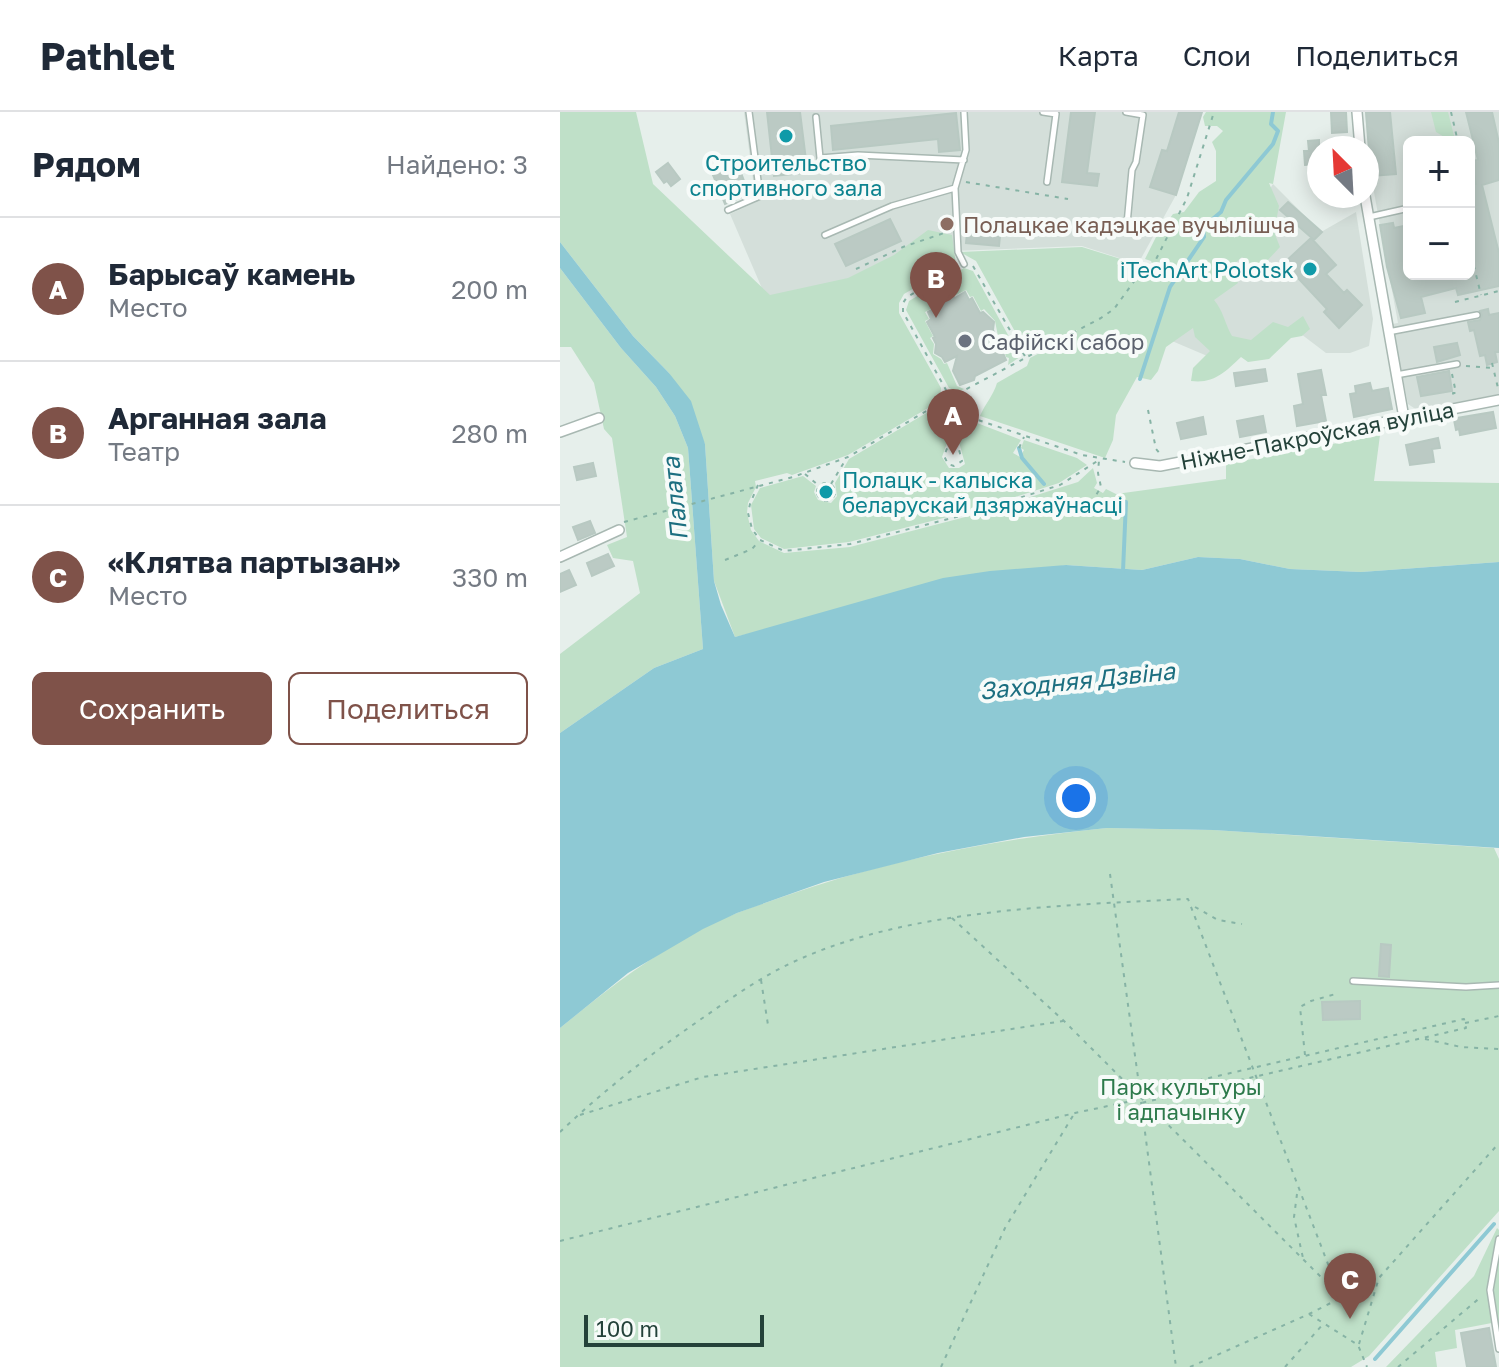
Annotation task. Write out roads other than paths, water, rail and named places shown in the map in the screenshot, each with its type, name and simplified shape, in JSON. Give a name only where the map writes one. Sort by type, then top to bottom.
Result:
[{"type":"street","points":[[1357,112],[1359,136]]},
{"type":"street","points":[[1367,208],[1404,418]]},
{"type":"street","name":"Ніжне-Пакроўская вуліца","points":[[1135,463],[1160,466],[1499,400]]},
{"type":"street","points":[[560,432],[599,418]]},
{"type":"street","points":[[560,557],[619,527]]},
{"type":"lane","points":[[728,210],[760,196],[749,112]]},
{"type":"lane","points":[[964,112],[966,150],[956,184],[958,252],[964,264]]},
{"type":"lane","points":[[1043,112],[1056,114],[1047,182]]},
{"type":"lane","points":[[1126,112],[1143,115],[1132,170],[1127,224],[1137,232]]},
{"type":"lane","points":[[816,117],[820,158],[858,155],[964,160]]},
{"type":"lane","points":[[825,235],[892,206],[956,184]]},
{"type":"lane","points":[[1368,217],[1403,209]]},
{"type":"lane","points":[[1387,333],[1477,315]]},
{"type":"lane","points":[[1395,375],[1454,365]]},
{"type":"lane","points":[[1353,981],[1466,987],[1499,985]]},
{"type":"lane","points":[[1499,1239],[1490,1290],[1499,1349]]},
{"type":"water","name":"Заходняя Дзвіна","points":[[560,242],[633,336],[691,401],[705,444],[714,581],[735,637],[943,578],[990,571],[1066,565],[1142,570],[1198,557],[1240,559],[1290,569],[1361,572],[1499,562],[1499,848],[1213,830],[1107,828],[1024,837],[938,853],[824,882],[737,913],[628,973],[560,1028],[560,733],[654,668],[703,649],[688,448],[675,416],[656,387],[621,348],[560,268]]},
{"type":"waterway","points":[[1140,379],[1170,287],[1204,237],[1203,227],[1221,212],[1226,200],[1273,144],[1278,131],[1271,124],[1273,112]]},
{"type":"waterway","points":[[1019,448],[1022,458],[1044,484]]},
{"type":"waterway","points":[[1123,571],[1126,502]]},
{"type":"waterway","points":[[1375,1359],[1494,1224]]},
{"type":"place","name":"Строительство спортивного зала","points":[[786,136]]},
{"type":"place","name":"Полацкае кадэцкае вучылішча","points":[[947,224]]},
{"type":"place","name":"iTechArt Polotsk","points":[[1310,269]]},
{"type":"place","name":"Арганная зала","points":[[936,318]]},
{"type":"place","name":"Сафійскі сабор","points":[[965,341]]},
{"type":"place","name":"Барысаў камень","points":[[953,455]]},
{"type":"place","name":"Полацк - калыска беларускай дзяржаўнасці","points":[[826,492]]},
{"type":"place","name":"«Клятва партызан»","points":[[1350,1319]]},
{"type":"water label","name":"Палата","points":[[674,499]]},
{"type":"park label","name":"Парк культуры і адпачынку","points":[[1181,1098]]}]
